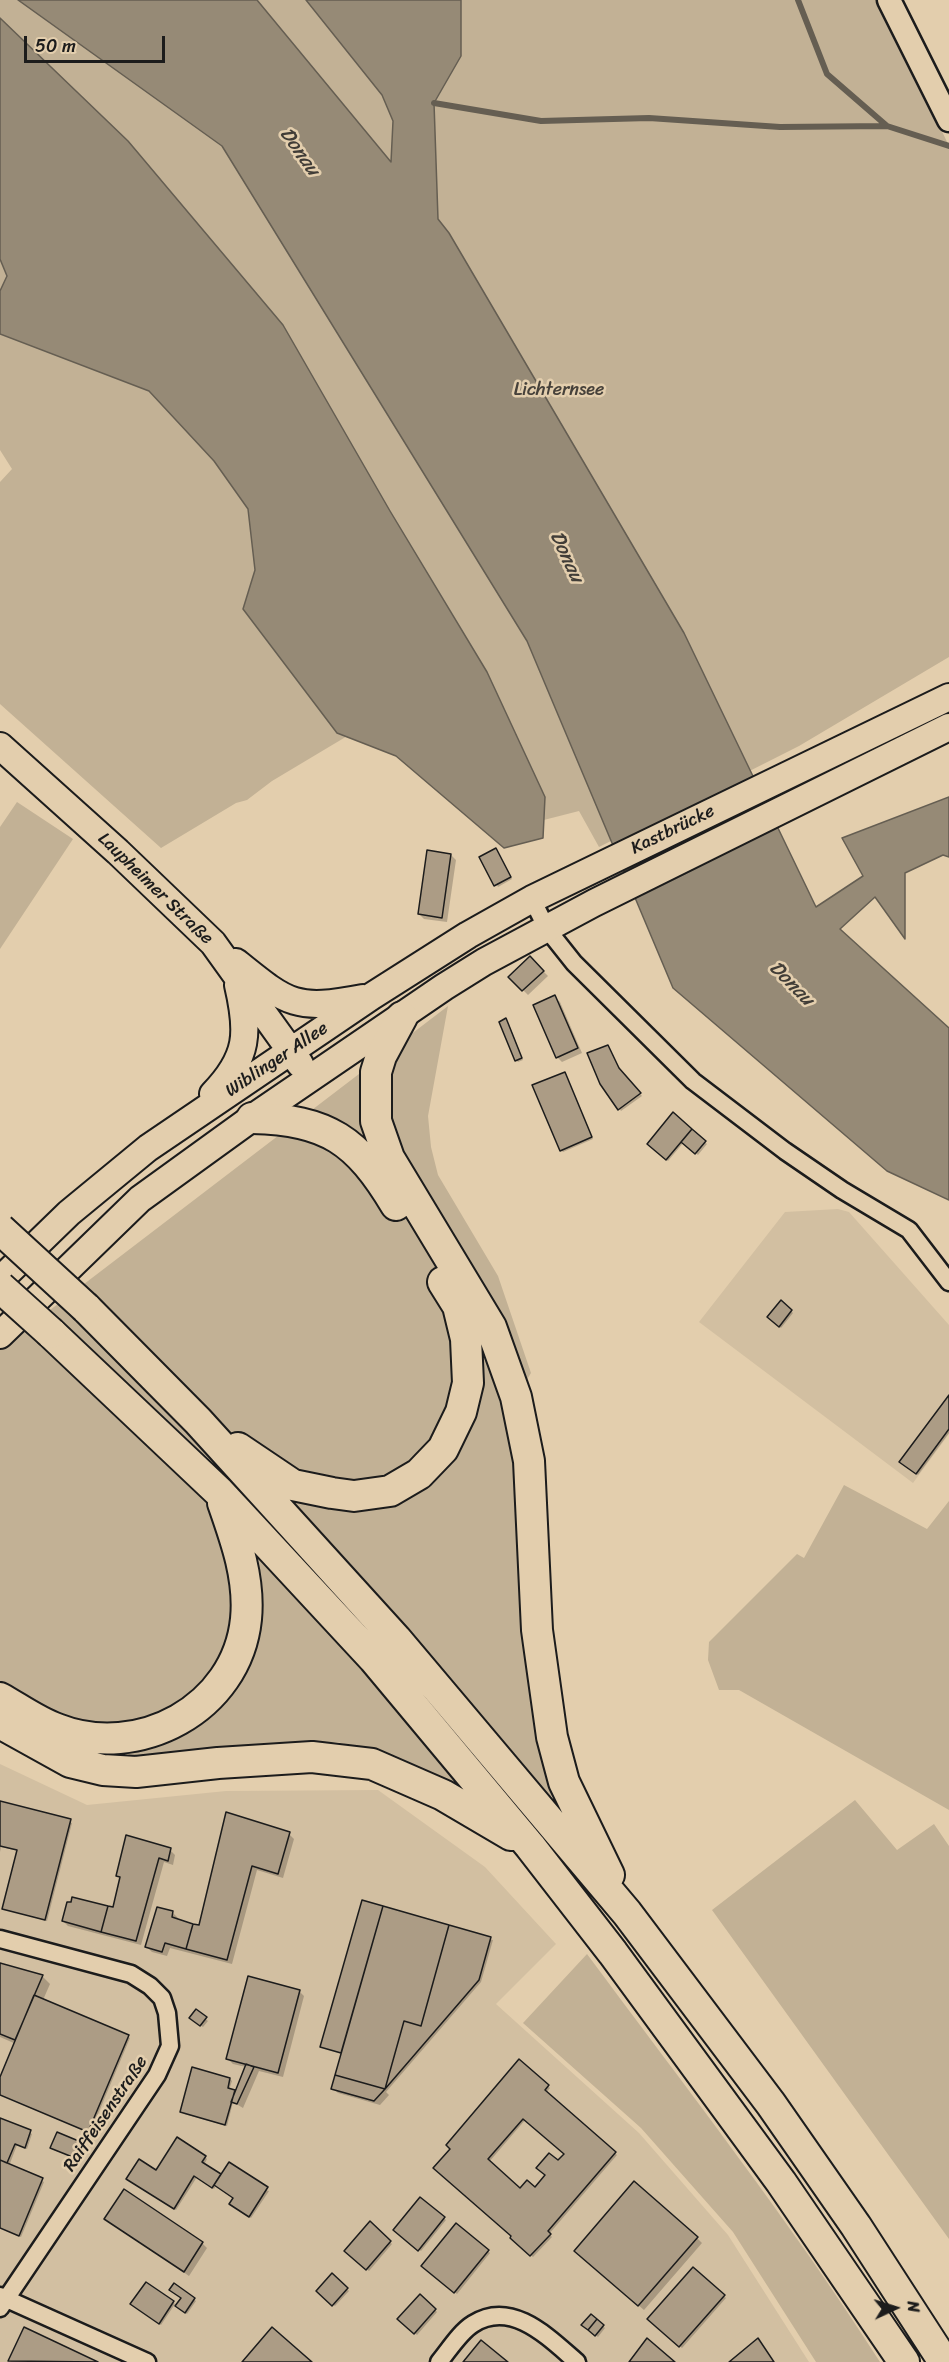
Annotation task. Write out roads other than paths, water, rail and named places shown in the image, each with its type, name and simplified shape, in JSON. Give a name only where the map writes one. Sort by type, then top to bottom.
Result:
[{"type":"highway","points":[[402,1017],[381,1056],[376,1072],[376,1121],[388,1158],[491,1327],[516,1397],[529,1461],[537,1630],[552,1737],[564,1782],[580,1818],[598,1849],[627,1914]]},
{"type":"highway","points":[[198,1421],[293,1485],[354,1496],[390,1491],[419,1474],[443,1449],[461,1412],[468,1383],[466,1339],[458,1306],[388,1191],[360,1156],[337,1135],[318,1127],[287,1119],[252,1118]]},
{"type":"highway","points":[[0,1230],[86,1308],[198,1421],[396,1639],[627,1914],[771,2104],[856,2226],[944,2362]]},
{"type":"highway","points":[[0,1287],[219,1492],[374,1659],[530,1846],[613,1953],[781,2182],[904,2362]]},
{"type":"highway","points":[[0,1698],[57,1729],[102,1738],[143,1734],[166,1727],[204,1703],[221,1684],[242,1641],[248,1596],[236,1540],[219,1492]]},
{"type":"highway","points":[[0,1724],[70,1761],[102,1770],[136,1772],[218,1763],[312,1757],[372,1764],[443,1795],[530,1846]]},
{"type":"main road","name":"Kastbrücke","points":[[579,876],[949,697]]},
{"type":"main road","name":"Kastbrücke","points":[[547,929],[780,809],[949,727]]},
{"type":"main road","name":"Laupheimer Straße","points":[[0,746],[118,852],[213,943],[311,1079]]},
{"type":"main road","name":"Wiblinger Allee","points":[[0,1280],[69,1213],[148,1148],[372,996],[468,935],[579,876]]},
{"type":"main road","name":"Wiblinger Allee","points":[[0,1335],[140,1199],[252,1118],[427,998],[484,962],[547,929]]},
{"type":"main road","points":[[213,943],[273,991],[292,1001],[312,1005],[372,996]]},
{"type":"main road","points":[[191,1118],[223,1084],[238,1062],[243,1049],[246,1027],[237,979]]},
{"type":"street","points":[[889,0],[949,120]]},
{"type":"street","points":[[532,899],[547,929],[574,963],[693,1081],[842,1191],[909,1230],[949,1282]]},
{"type":"street","name":"Raiffeisenstraße","points":[[0,1939],[131,1974],[150,1986],[162,1998],[170,2029],[170,2046],[158,2075],[2,2301]]},
{"type":"street","points":[[2,2301],[147,2362]]},
{"type":"street","points":[[439,2362],[471,2325],[487,2318],[501,2316],[517,2318],[531,2325],[577,2362]]},
{"type":"water","name":"Donau","points":[[18,0],[257,0],[391,162],[393,121],[382,95],[306,0],[461,0],[461,56],[434,103],[438,219],[449,233],[684,633],[816,907],[863,876],[842,838],[949,797],[949,857],[943,855],[905,873],[905,939],[875,897],[840,929],[949,1028],[949,1200],[887,1171],[673,988],[527,641],[222,146]]},
{"type":"water","points":[[0,18],[128,141],[283,325],[390,511],[487,672],[545,797],[543,838],[504,848],[396,756],[337,733],[243,609],[255,570],[248,509],[214,461],[149,391],[0,334],[0,291],[7,276],[0,259]]},
{"type":"waterway","points":[[798,0],[827,74],[887,126],[949,146]]},
{"type":"waterway","points":[[434,103],[541,121],[649,118],[780,127],[887,126]]},
{"type":"park label","name":"Lichternsee","points":[[559,390]]}]
